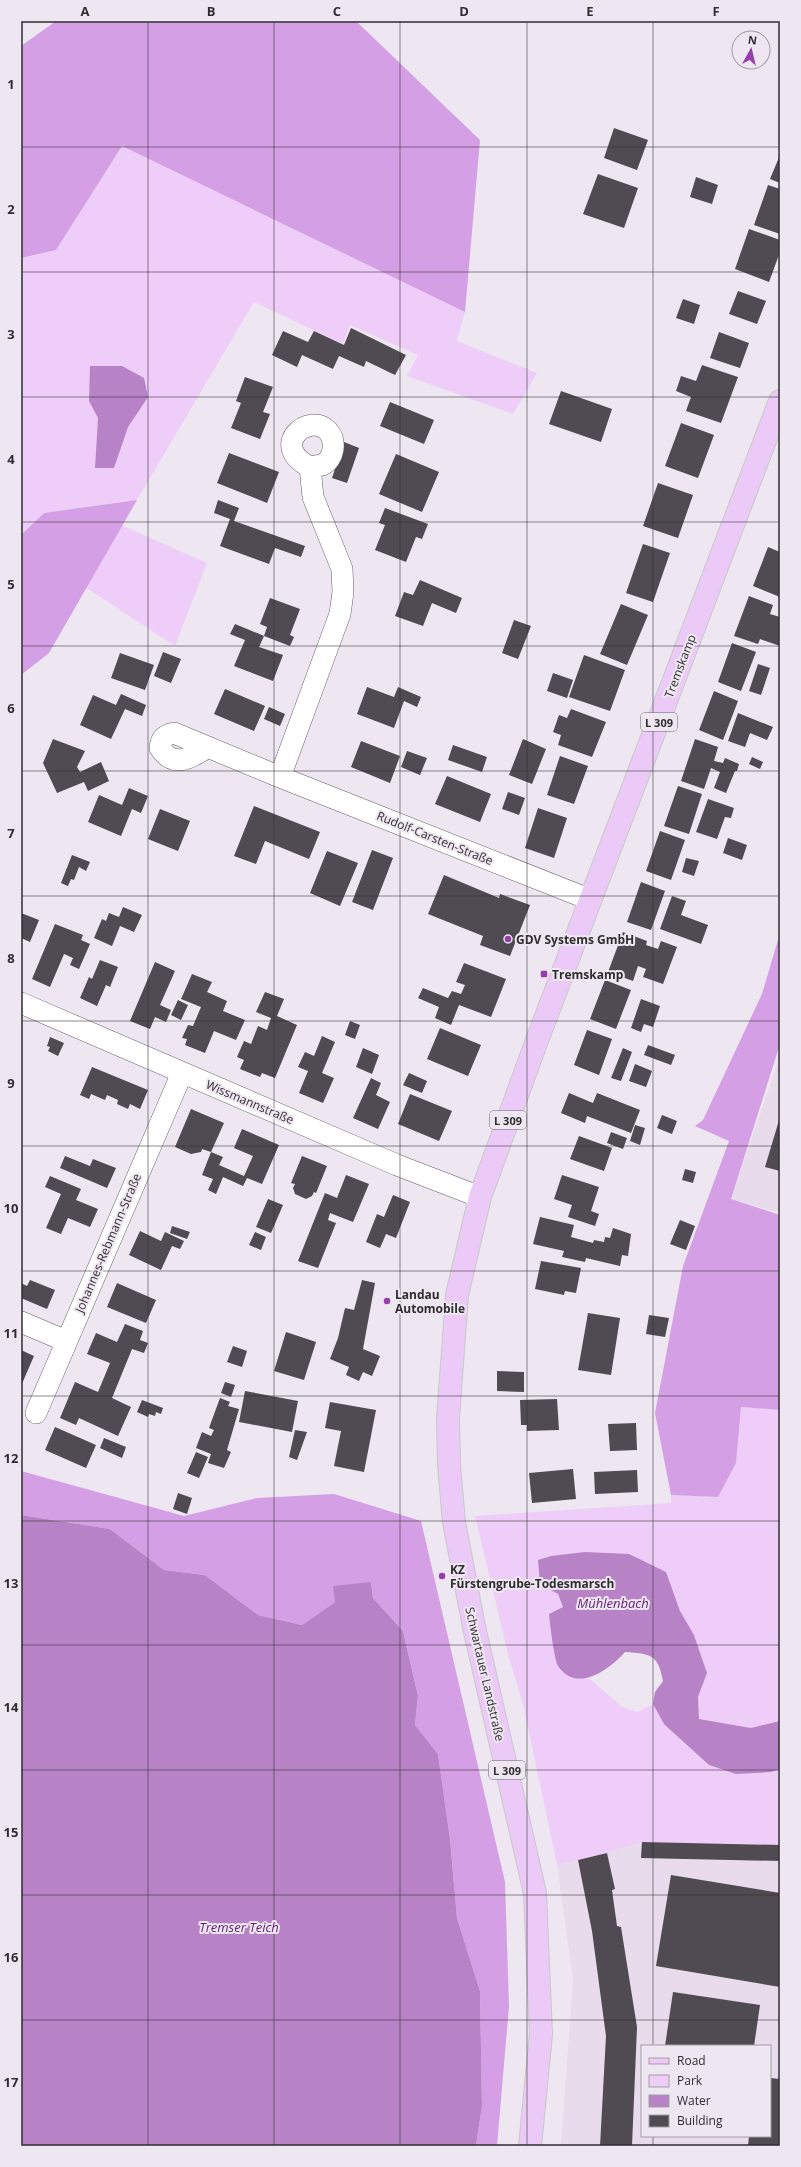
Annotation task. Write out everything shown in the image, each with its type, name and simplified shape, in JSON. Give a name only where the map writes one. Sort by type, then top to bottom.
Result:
[{"type":"main road","name":"Tremskamp","points":[[536,1043],[780,401]]},
{"type":"main road","name":"Schwartauer Landstraße","points":[[530,2146],[541,2034],[536,1893],[474,1627],[454,1522],[449,1465],[449,1396],[458,1295],[480,1197],[536,1043]]},
{"type":"street","points":[[280,777],[340,614],[343,592],[342,569],[313,497],[310,467]]},
{"type":"street","name":"Rudolf-Carsten-Straße","points":[[208,747],[590,900]]},
{"type":"street","name":"Wissmannstraße","points":[[21,1003],[397,1165],[480,1197]]},
{"type":"street","name":"Johannes-Rebmann-Straße","points":[[36,1413],[182,1073]]},
{"type":"street","points":[[21,1322],[66,1341]]},
{"type":"shaded area","points":[[56,21],[356,21],[480,140],[465,312],[122,146],[56,250],[21,258],[21,46]]},
{"type":"shaded area","points":[[137,500],[49,653],[21,675],[21,535],[44,513]]},
{"type":"shaded area","points":[[780,933],[780,1044],[731,1199],[780,1215],[780,1410],[741,1407],[736,1463],[718,1497],[671,1495],[655,1413],[683,1266],[729,1141],[695,1126],[703,1120],[762,994]]},
{"type":"shaded area","points":[[780,1056],[780,1213],[731,1199]]},
{"type":"shaded area","points":[[21,1471],[184,1516],[257,1498],[334,1494],[421,1521],[505,1882],[509,2006],[497,2146],[476,2146],[482,2106],[480,1991],[457,1918],[450,1839],[438,1754],[415,1725],[418,1696],[403,1631],[373,1598],[371,1582],[335,1602],[302,1625],[258,1615],[205,1575],[164,1570],[110,1529],[21,1515]]},
{"type":"shaded area","points":[[642,1842],[780,1845],[780,2146],[561,2146],[573,1980],[557,1865],[607,1853]]},
{"type":"green space","points":[[122,146],[465,312],[457,341],[537,373],[513,414],[407,376],[418,355],[350,325],[343,344],[254,302],[137,500],[44,513],[21,535],[21,258],[56,250]]},
{"type":"green space","points":[[87,510],[207,563],[175,646],[35,554]]},
{"type":"green space","points":[[741,1407],[780,1410],[780,1721],[751,1728],[699,1719],[698,1697],[707,1673],[694,1635],[680,1611],[666,1572],[540,1584],[558,1594],[563,1607],[571,1676],[590,1679],[621,1706],[637,1712],[653,1704],[664,1724],[771,1772],[780,1769],[780,1845],[642,1842],[607,1853],[557,1865],[523,1704],[509,1658],[475,1516],[671,1503],[671,1495],[718,1497],[736,1463]]},
{"type":"water","points":[[90,366],[122,366],[144,378],[148,397],[128,427],[114,468],[95,468],[98,418],[89,401]]},
{"type":"water","name":"Tremser Teich","points":[[21,1515],[110,1529],[164,1570],[205,1575],[258,1615],[302,1625],[335,1602],[333,1586],[371,1582],[373,1598],[403,1631],[418,1696],[415,1725],[438,1754],[450,1839],[457,1918],[480,1991],[482,2106],[476,2146],[21,2146]]},
{"type":"water","name":"Mühlenbach","points":[[585,1552],[629,1554],[666,1572],[680,1611],[694,1635],[707,1673],[698,1697],[699,1719],[751,1728],[780,1721],[780,1769],[771,1772],[736,1774],[709,1765],[664,1724],[653,1704],[655,1692],[663,1681],[659,1665],[652,1657],[625,1652],[619,1659],[602,1671],[593,1676],[584,1678],[574,1678],[566,1674],[558,1666],[549,1614],[563,1607],[558,1594],[540,1584],[538,1560],[551,1556]]},
{"type":"building","points":[[614,128],[648,140],[637,170],[604,158]]},
{"type":"building","points":[[780,155],[780,183],[770,179]]},
{"type":"building","points":[[598,174],[638,188],[624,228],[583,214]]},
{"type":"building","points":[[696,177],[718,185],[712,204],[690,197]]},
{"type":"building","points":[[768,185],[780,189],[780,234],[754,225]]},
{"type":"building","points":[[749,229],[780,240],[780,252],[769,282],[735,269]]},
{"type":"building","points":[[738,291],[766,301],[757,324],[729,314]]},
{"type":"building","points":[[683,299],[700,305],[694,324],[676,318]]},
{"type":"building","points":[[351,328],[406,355],[395,375],[366,361],[364,367],[339,356],[333,369],[302,355],[297,367],[272,355],[283,331],[308,342],[314,331],[344,345]]},
{"type":"building","points":[[719,332],[749,343],[740,368],[710,358]]},
{"type":"building","points":[[702,365],[738,377],[721,423],[686,411],[691,397],[676,391],[681,376],[696,381]]},
{"type":"building","points":[[245,377],[273,387],[263,412],[270,414],[260,439],[231,428],[241,403],[236,401]]},
{"type":"building","points":[[561,391],[612,409],[601,442],[549,424]]},
{"type":"building","points":[[390,402],[434,420],[424,444],[380,426]]},
{"type":"building","points":[[681,423],[714,435],[698,478],[665,466]]},
{"type":"building","points":[[344,442],[359,448],[347,483],[332,478]]},
{"type":"building","points":[[229,453],[279,472],[267,503],[217,483]]},
{"type":"building","points":[[396,454],[439,472],[422,512],[379,494]]},
{"type":"building","points":[[658,483],[693,495],[678,538],[643,526]]},
{"type":"building","points":[[218,500],[239,508],[234,521],[305,546],[301,557],[275,548],[269,564],[220,546],[230,519],[214,513]]},
{"type":"building","points":[[385,508],[428,524],[422,539],[416,537],[406,562],[375,550],[385,525],[379,523]]},
{"type":"building","points":[[643,544],[670,553],[653,602],[626,593]]},
{"type":"building","points":[[768,547],[780,552],[780,597],[753,586]]},
{"type":"building","points":[[420,580],[462,598],[456,613],[432,603],[423,626],[395,616],[404,592],[413,595]]},
{"type":"building","points":[[749,596],[773,605],[770,614],[780,617],[780,646],[760,639],[758,644],[734,636]]},
{"type":"building","points":[[270,598],[300,609],[290,635],[294,637],[290,646],[264,636],[267,627],[260,624]]},
{"type":"building","points":[[621,604],[648,615],[627,665],[600,654]]},
{"type":"building","points":[[514,620],[531,626],[518,659],[502,653]]},
{"type":"building","points":[[235,624],[264,636],[259,647],[283,655],[273,681],[234,666],[245,640],[230,634]]},
{"type":"building","points":[[732,643],[756,652],[741,691],[718,682]]},
{"type":"building","points":[[163,652],[181,659],[171,683],[154,676]]},
{"type":"building","points":[[120,653],[154,665],[145,690],[111,678]]},
{"type":"building","points":[[584,655],[625,670],[610,711],[569,697]]},
{"type":"building","points":[[758,664],[770,668],[761,695],[749,691]]},
{"type":"building","points":[[553,673],[573,680],[567,698],[547,691]]},
{"type":"building","points":[[367,687],[394,697],[398,687],[421,697],[417,707],[404,701],[394,728],[357,714]]},
{"type":"building","points":[[225,689],[265,706],[254,731],[214,714]]},
{"type":"building","points":[[714,691],[738,701],[723,740],[699,730]]},
{"type":"building","points":[[121,694],[146,705],[142,716],[125,709],[111,739],[80,725],[93,695],[116,705]]},
{"type":"building","points":[[269,707],[285,714],[280,726],[264,719]]},
{"type":"building","points":[[571,709],[606,722],[592,757],[558,745],[561,735],[553,732],[559,715],[567,718]]},
{"type":"building","points":[[738,713],[773,727],[767,740],[750,733],[745,747],[728,741]]},
{"type":"building","points":[[53,739],[85,751],[77,767],[80,772],[101,762],[109,781],[88,791],[84,782],[57,793],[43,763]]},
{"type":"building","points":[[523,739],[546,749],[532,784],[509,775]]},
{"type":"building","points":[[695,739],[718,747],[714,761],[723,763],[725,758],[739,764],[726,793],[714,788],[720,772],[711,768],[704,789],[681,781]]},
{"type":"building","points":[[361,741],[400,756],[390,783],[351,767]]},
{"type":"building","points":[[453,745],[487,757],[482,772],[448,760]]},
{"type":"building","points":[[407,751],[427,758],[420,775],[401,767]]},
{"type":"building","points":[[560,756],[588,766],[574,804],[547,795]]},
{"type":"building","points":[[752,757],[763,762],[760,769],[749,764]]},
{"type":"building","points":[[447,776],[491,794],[480,822],[435,804]]},
{"type":"building","points":[[678,786],[702,794],[689,834],[664,826]]},
{"type":"building","points":[[129,788],[148,796],[141,813],[132,809],[121,836],[88,822],[99,795],[122,805]]},
{"type":"building","points":[[508,792],[525,798],[519,815],[502,809]]},
{"type":"building","points":[[708,799],[734,808],[731,818],[725,817],[717,839],[696,832]]},
{"type":"building","points":[[254,806],[320,832],[309,859],[265,841],[256,864],[234,856]]},
{"type":"building","points":[[538,808],[567,818],[554,858],[525,848]]},
{"type":"building","points":[[160,809],[190,821],[178,851],[148,839]]},
{"type":"building","points":[[660,831],[685,840],[671,880],[646,871]]},
{"type":"building","points":[[728,838],[747,845],[742,860],[723,853]]},
{"type":"building","points":[[372,850],[393,858],[373,910],[352,902]]},
{"type":"building","points":[[327,851],[358,863],[340,906],[310,893]]},
{"type":"building","points":[[72,855],[90,862],[86,871],[79,867],[74,880],[71,879],[68,886],[61,883]]},
{"type":"building","points":[[686,858],[699,861],[694,876],[682,872]]},
{"type":"building","points":[[444,875],[499,898],[500,894],[530,905],[510,956],[480,945],[483,936],[428,914]]},
{"type":"building","points":[[641,882],[665,891],[651,930],[627,922]]},
{"type":"building","points":[[672,896],[686,901],[681,915],[708,925],[701,944],[660,929]]},
{"type":"building","points":[[123,907],[142,915],[134,932],[120,926],[112,946],[94,938],[102,919],[106,921],[109,913],[119,917]]},
{"type":"building","points":[[21,913],[39,920],[30,942],[21,938]]},
{"type":"building","points":[[55,924],[83,935],[81,940],[90,944],[79,969],[70,965],[73,958],[64,954],[50,987],[32,979]]},
{"type":"building","points":[[623,932],[647,941],[646,945],[658,949],[661,941],[677,947],[663,984],[643,977],[646,969],[638,966],[633,981],[608,972]]},
{"type":"building","points":[[100,960],[118,967],[110,987],[106,985],[97,1006],[80,998],[89,977],[92,979]]},
{"type":"building","points":[[155,962],[175,971],[160,1005],[171,1010],[166,1022],[155,1017],[150,1029],[130,1021]]},
{"type":"building","points":[[464,963],[506,979],[491,1017],[459,1005],[451,1025],[435,1018],[439,1007],[418,998],[423,988],[448,998],[452,991],[461,994],[465,985],[456,982]]},
{"type":"building","points":[[192,974],[212,982],[207,992],[227,1001],[223,1011],[245,1020],[236,1040],[214,1031],[205,1053],[185,1045],[187,1039],[182,1038],[188,1025],[193,1026],[201,1007],[181,999]]},
{"type":"building","points":[[605,980],[631,990],[616,1029],[590,1019]]},
{"type":"building","points":[[265,992],[284,999],[277,1016],[297,1025],[275,1078],[262,1073],[260,1077],[240,1069],[244,1060],[237,1057],[244,1041],[251,1044],[258,1026],[267,1030],[271,1018],[256,1012]]},
{"type":"building","points":[[641,999],[660,1006],[653,1027],[644,1024],[641,1032],[631,1028]]},
{"type":"building","points":[[178,1000],[188,1005],[181,1020],[171,1015]]},
{"type":"building","points":[[350,1021],[360,1025],[355,1039],[345,1035]]},
{"type":"building","points":[[440,1028],[481,1045],[468,1076],[427,1059]]},
{"type":"building","points":[[587,1030],[612,1039],[599,1075],[574,1065]]},
{"type":"building","points":[[322,1036],[335,1042],[322,1073],[334,1078],[323,1103],[299,1093],[308,1071],[298,1067],[305,1052],[314,1056]]},
{"type":"building","points":[[50,1037],[64,1043],[58,1056],[48,1051],[50,1047],[47,1046]]},
{"type":"building","points":[[648,1045],[675,1055],[671,1065],[644,1055]]},
{"type":"building","points":[[363,1048],[379,1055],[372,1074],[356,1067]]},
{"type":"building","points":[[623,1048],[632,1052],[621,1081],[611,1078]]},
{"type":"building","points":[[635,1064],[652,1071],[646,1087],[629,1081]]},
{"type":"building","points":[[92,1067],[148,1090],[140,1109],[130,1104],[128,1109],[117,1104],[118,1100],[107,1095],[105,1100],[91,1094],[89,1099],[80,1095]]},
{"type":"building","points":[[409,1073],[427,1081],[422,1093],[403,1085]]},
{"type":"building","points":[[371,1078],[381,1083],[376,1095],[390,1102],[378,1129],[353,1118]]},
{"type":"building","points":[[569,1093],[593,1103],[597,1093],[640,1110],[631,1133],[587,1116],[585,1123],[561,1113]]},
{"type":"building","points":[[410,1094],[452,1111],[439,1141],[398,1124]]},
{"type":"building","points":[[191,1109],[224,1123],[211,1152],[202,1149],[201,1152],[191,1154],[175,1147]]},
{"type":"building","points":[[662,1115],[677,1121],[672,1134],[657,1128]]},
{"type":"building","points":[[780,1117],[780,1171],[765,1167]]},
{"type":"building","points":[[635,1125],[645,1128],[640,1145],[630,1141]]},
{"type":"building","points":[[242,1129],[279,1145],[262,1184],[247,1178],[243,1186],[223,1177],[216,1194],[208,1190],[213,1179],[202,1175],[211,1152],[223,1157],[219,1165],[244,1176],[253,1156],[234,1148]]},
{"type":"building","points":[[611,1132],[627,1138],[623,1149],[607,1143]]},
{"type":"building","points":[[579,1136],[612,1148],[604,1171],[570,1159]]},
{"type":"building","points":[[65,1156],[90,1166],[93,1159],[116,1168],[107,1188],[60,1168]]},
{"type":"building","points":[[302,1156],[327,1166],[316,1193],[314,1192],[312,1196],[306,1199],[295,1194],[293,1188],[295,1184],[291,1183]]},
{"type":"building","points":[[685,1169],[696,1172],[693,1183],[682,1180]]},
{"type":"building","points":[[346,1175],[369,1184],[353,1222],[330,1213],[328,1220],[336,1223],[318,1268],[298,1261],[325,1193],[337,1198]]},
{"type":"building","points":[[562,1175],[599,1187],[591,1211],[599,1214],[595,1226],[568,1217],[572,1205],[554,1199]]},
{"type":"building","points":[[50,1176],[81,1189],[76,1200],[98,1209],[90,1227],[68,1218],[61,1234],[46,1228],[61,1194],[45,1187]]},
{"type":"building","points":[[393,1195],[410,1202],[396,1238],[386,1234],[380,1248],[366,1242],[377,1214],[384,1217]]},
{"type":"building","points":[[268,1199],[283,1205],[271,1233],[256,1227]]},
{"type":"building","points":[[540,1217],[574,1225],[571,1237],[593,1243],[594,1240],[604,1242],[605,1237],[610,1238],[613,1228],[631,1234],[628,1256],[622,1255],[620,1266],[586,1258],[585,1262],[562,1257],[564,1251],[533,1244]]},
{"type":"building","points":[[680,1220],[695,1226],[686,1250],[670,1244]]},
{"type":"building","points":[[172,1226],[190,1232],[187,1239],[170,1233]]},
{"type":"building","points":[[140,1231],[161,1241],[165,1232],[184,1241],[180,1249],[172,1246],[161,1270],[129,1255]]},
{"type":"building","points":[[255,1232],[266,1237],[261,1250],[249,1245]]},
{"type":"building","points":[[541,1261],[581,1268],[576,1293],[565,1291],[564,1295],[535,1289]]},
{"type":"building","points":[[30,1280],[55,1290],[47,1309],[21,1298],[21,1283],[27,1286]]},
{"type":"building","points":[[362,1280],[375,1283],[363,1349],[380,1356],[372,1376],[363,1372],[359,1381],[346,1375],[349,1367],[330,1359],[338,1338],[345,1308],[354,1310]]},
{"type":"building","points":[[117,1283],[156,1300],[146,1323],[107,1307]]},
{"type":"building","points":[[588,1313],[620,1318],[611,1375],[578,1370]]},
{"type":"building","points":[[649,1315],[669,1318],[665,1337],[646,1334]]},
{"type":"building","points":[[125,1324],[143,1331],[140,1340],[148,1343],[144,1353],[132,1349],[112,1398],[131,1407],[118,1436],[79,1418],[76,1425],[60,1418],[75,1382],[98,1392],[110,1363],[87,1354],[96,1333],[117,1342]]},
{"type":"building","points":[[286,1332],[316,1342],[304,1380],[274,1371]]},
{"type":"building","points":[[233,1346],[247,1351],[242,1367],[227,1362]]},
{"type":"building","points":[[21,1350],[34,1356],[21,1386]]},
{"type":"building","points":[[497,1371],[524,1372],[524,1392],[497,1391]]},
{"type":"building","points":[[225,1382],[235,1385],[231,1397],[221,1393]]},
{"type":"building","points":[[245,1391],[298,1401],[292,1432],[239,1422]]},
{"type":"building","points":[[220,1398],[230,1402],[228,1406],[239,1409],[227,1450],[231,1452],[224,1468],[208,1463],[211,1454],[196,1448],[202,1432],[211,1436],[214,1430],[209,1428]]},
{"type":"building","points":[[557,1399],[559,1430],[527,1431],[527,1425],[521,1425],[520,1400]]},
{"type":"building","points":[[142,1400],[163,1408],[161,1414],[156,1412],[155,1416],[149,1414],[148,1417],[137,1412]]},
{"type":"building","points":[[330,1402],[376,1410],[364,1472],[334,1466],[341,1431],[325,1428]]},
{"type":"building","points":[[636,1423],[637,1450],[610,1451],[608,1424]]},
{"type":"building","points":[[55,1427],[96,1445],[86,1468],[45,1450]]},
{"type":"building","points":[[295,1430],[307,1432],[297,1460],[289,1457]]},
{"type":"building","points":[[104,1438],[126,1447],[122,1458],[100,1448]]},
{"type":"building","points":[[196,1452],[208,1457],[199,1478],[187,1473]]},
{"type":"building","points":[[573,1469],[576,1499],[532,1503],[529,1473]]},
{"type":"building","points":[[637,1470],[638,1492],[595,1494],[594,1472]]},
{"type":"building","points":[[178,1493],[192,1498],[187,1514],[173,1509]]},
{"type":"building","points":[[642,1842],[780,1845],[780,1861],[641,1858]]},
{"type":"building","points":[[607,1853],[615,1889],[612,1890],[617,1926],[621,1927],[637,2027],[632,2146],[600,2146],[606,2036],[592,1931],[578,1860]]},
{"type":"building","points":[[671,1875],[780,1893],[780,1987],[656,1966]]},
{"type":"building","points":[[673,1992],[760,2005],[754,2045],[665,2045]]},
{"type":"building","points":[[771,2078],[780,2079],[780,2146],[748,2146],[749,2137],[771,2137]]},
{"type":"place","name":"GDV Systems GmbH","points":[[508,939]]},
{"type":"place","name":"Tremskamp","points":[[544,974]]},
{"type":"place","name":"Landau Automobile","points":[[387,1301]]},
{"type":"place","name":"KZ Fürstengrube-Todesmarsch","points":[[442,1576]]}]
